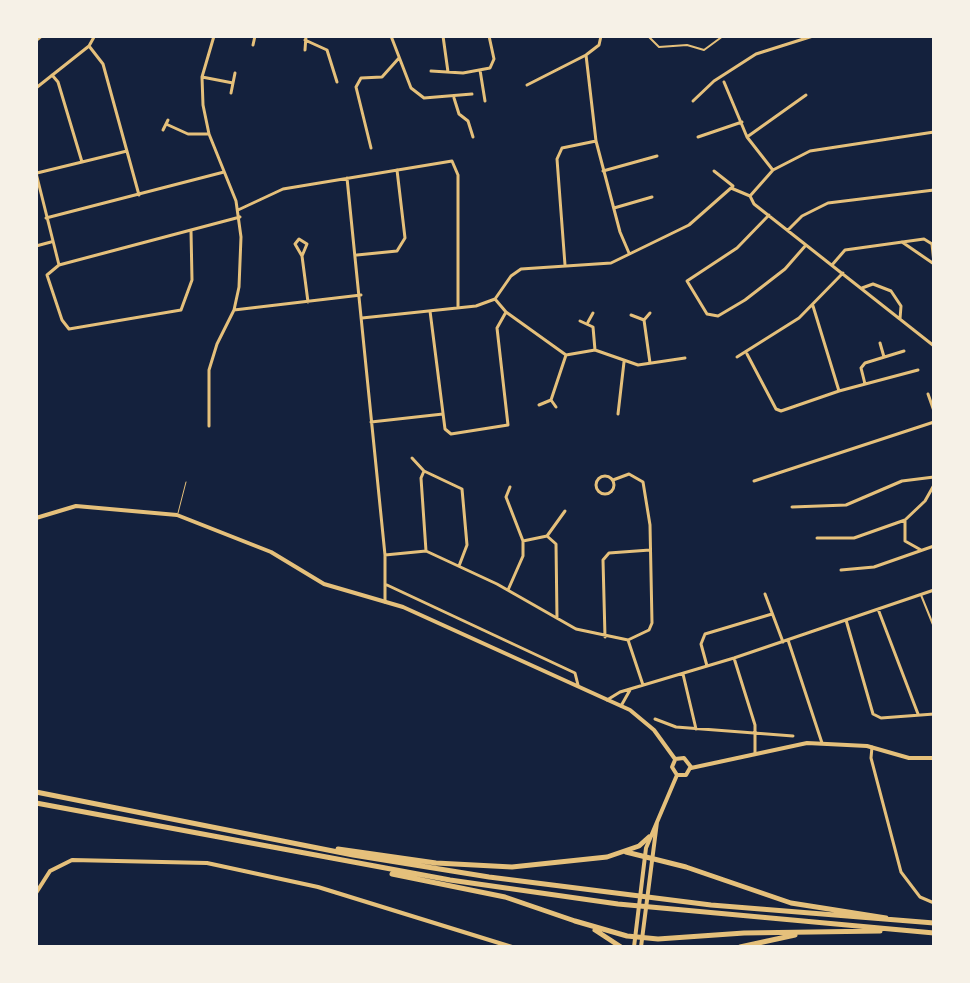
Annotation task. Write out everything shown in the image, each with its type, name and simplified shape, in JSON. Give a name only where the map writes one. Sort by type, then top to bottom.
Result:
[{"type":"highway","points":[[36,792],[420,866],[617,895],[934,923]]},
{"type":"highway","points":[[36,803],[505,897],[575,921],[607,935],[621,947]]},
{"type":"highway","points":[[322,848],[490,867],[599,859],[623,852],[649,837]]},
{"type":"highway","points":[[623,852],[686,867],[791,903],[902,922]]},
{"type":"highway","points":[[347,863],[618,904],[934,933]]},
{"type":"highway","points":[[575,921],[635,934],[894,930]]},
{"type":"highway","points":[[740,947],[820,931]]},
{"type":"street","points":[[36,40],[41,36]]},
{"type":"street","points":[[209,426],[212,357],[234,310],[239,287],[240,217],[209,134],[202,77],[214,36]]},
{"type":"street","points":[[253,45],[255,36]]},
{"type":"street","points":[[391,36],[411,88],[424,98],[454,98],[472,94]]},
{"type":"street","points":[[443,36],[448,72]]},
{"type":"street","points":[[431,71],[480,70],[493,65],[489,36]]},
{"type":"street","points":[[527,85],[586,55],[599,45],[601,36]]},
{"type":"street","points":[[648,36],[659,47],[687,45],[704,50],[723,36]]},
{"type":"street","points":[[693,101],[714,81],[756,54],[813,36]]},
{"type":"street","points":[[36,88],[89,46],[94,37]]},
{"type":"street","points":[[305,50],[306,38],[327,50],[337,82]]},
{"type":"street","points":[[89,46],[103,64],[139,195]]},
{"type":"street","points":[[586,55],[596,141],[629,253]]},
{"type":"street","points":[[371,148],[356,87],[361,78],[382,77],[399,58]]},
{"type":"street","points":[[480,70],[485,101]]},
{"type":"street","points":[[231,93],[235,73]]},
{"type":"street","points":[[52,75],[58,82],[82,162]]},
{"type":"street","points":[[202,77],[233,83]]},
{"type":"street","points":[[724,82],[747,137],[773,170]]},
{"type":"street","points":[[747,137],[806,95]]},
{"type":"street","points":[[454,98],[459,114],[468,121],[473,137]]},
{"type":"street","points":[[163,130],[167,122],[188,134],[209,134]]},
{"type":"street","points":[[698,137],[742,122]]},
{"type":"street","points":[[750,196],[773,170],[810,151],[934,132]]},
{"type":"street","points":[[565,265],[559,153],[562,148],[596,141]]},
{"type":"street","points":[[59,265],[36,173],[127,151]]},
{"type":"street","points":[[603,171],[657,156]]},
{"type":"street","points":[[238,210],[283,189],[452,161],[458,175],[458,308]]},
{"type":"street","points":[[355,256],[397,251],[405,238],[397,170]]},
{"type":"street","points":[[714,171],[750,196],[769,215],[934,346]]},
{"type":"street","points":[[46,218],[224,172]]},
{"type":"street","points":[[347,178],[385,555],[385,602]]},
{"type":"street","points":[[362,318],[458,308],[495,299],[511,276],[521,269],[611,263],[689,225],[730,189],[736,189]]},
{"type":"street","points":[[788,230],[802,216],[828,203],[934,190]]},
{"type":"street","points":[[614,208],[652,197]]},
{"type":"street","points":[[769,215],[737,248],[687,281],[707,314],[718,316],[745,300],[785,269],[806,245]]},
{"type":"street","points":[[191,231],[192,280],[181,310],[69,329],[62,320],[47,275],[59,265],[240,217]]},
{"type":"street","points":[[832,265],[845,250],[924,239],[932,244],[934,264]]},
{"type":"street","points":[[36,246],[51,242]]},
{"type":"street","points":[[902,242],[934,264]]},
{"type":"street","points":[[302,256],[308,302]]},
{"type":"street","points":[[737,357],[747,354],[813,306],[843,273]]},
{"type":"street","points":[[862,288],[873,284],[891,291],[901,306],[900,319]]},
{"type":"street","points":[[234,310],[361,295]]},
{"type":"street","points":[[495,299],[506,312],[566,355],[595,350],[624,362],[650,363],[685,358]]},
{"type":"street","points":[[813,306],[839,391]]},
{"type":"street","points":[[430,311],[448,432],[508,425],[497,328],[506,312]]},
{"type":"street","points":[[588,322],[593,313]]},
{"type":"street","points":[[650,313],[644,320],[650,363]]},
{"type":"street","points":[[631,315],[644,320]]},
{"type":"street","points":[[580,321],[588,322],[593,327],[595,350]]},
{"type":"street","points":[[929,342],[934,334]]},
{"type":"street","points":[[880,343],[884,357]]},
{"type":"street","points":[[865,384],[861,368],[865,363],[904,351]]},
{"type":"street","points":[[747,354],[776,409],[781,411],[839,391],[918,370]]},
{"type":"street","points":[[539,405],[551,400],[566,355]]},
{"type":"street","points":[[618,414],[624,362]]},
{"type":"street","points":[[928,394],[934,411]]},
{"type":"street","points":[[551,400],[556,407]]},
{"type":"street","points":[[371,422],[443,414]]},
{"type":"street","points":[[754,481],[934,422]]},
{"type":"street","points":[[412,458],[424,471],[462,489],[467,545],[459,566]]},
{"type":"street","points":[[424,471],[421,478],[426,551]]},
{"type":"street","points":[[385,555],[426,551],[508,590],[576,629],[628,640],[649,630],[652,623],[650,550],[643,482],[629,474],[613,480],[599,478],[598,491],[611,493],[613,480]]},
{"type":"street","points":[[792,507],[846,505],[902,481],[934,477]]},
{"type":"street","points":[[817,538],[854,538],[905,520],[925,501],[934,485]]},
{"type":"street","points":[[508,590],[518,572],[523,541],[506,497],[510,487]]},
{"type":"street","points":[[925,501],[934,502]]},
{"type":"street","points":[[36,518],[76,506],[177,515],[271,552],[324,584],[403,607],[621,706],[654,730],[675,759]]},
{"type":"street","points":[[523,541],[547,536],[565,511]]},
{"type":"street","points":[[905,520],[905,541],[922,550]]},
{"type":"street","points":[[547,536],[556,544],[558,554],[557,618]]},
{"type":"street","points":[[841,570],[874,567],[934,546]]},
{"type":"street","points":[[605,637],[603,560],[609,553],[650,550]]},
{"type":"street","points":[[387,585],[398,587],[575,673],[579,686]]},
{"type":"street","points":[[607,700],[643,685],[734,658],[934,590]]},
{"type":"street","points":[[765,594],[783,642]]},
{"type":"street","points":[[921,594],[934,627]]},
{"type":"street","points":[[878,609],[918,715]]},
{"type":"street","points":[[707,666],[701,644],[705,634],[772,614]]},
{"type":"street","points":[[846,620],[873,714],[881,718],[934,714]]},
{"type":"street","points":[[628,640],[643,685]]},
{"type":"street","points":[[788,640],[822,743]]},
{"type":"street","points":[[734,658],[756,735],[755,754]]},
{"type":"street","points":[[683,674],[696,729]]},
{"type":"street","points":[[621,706],[630,690]]},
{"type":"street","points":[[655,719],[696,729],[793,736]]},
{"type":"street","points":[[677,775],[686,775],[691,768],[794,744],[872,747],[909,758],[934,758]]},
{"type":"street","points":[[872,747],[871,758],[901,872],[920,897],[934,903]]},
{"type":"street","points":[[675,759],[687,759],[691,768]]},
{"type":"street","points":[[675,759],[672,767],[677,775]]},
{"type":"street","points":[[634,947],[649,837],[677,775]]},
{"type":"street","points":[[641,947],[658,816]]},
{"type":"street","points":[[36,893],[50,871],[72,860],[207,863],[318,887],[512,947]]},
{"type":"lane","points":[[177,515],[186,482]]}]
